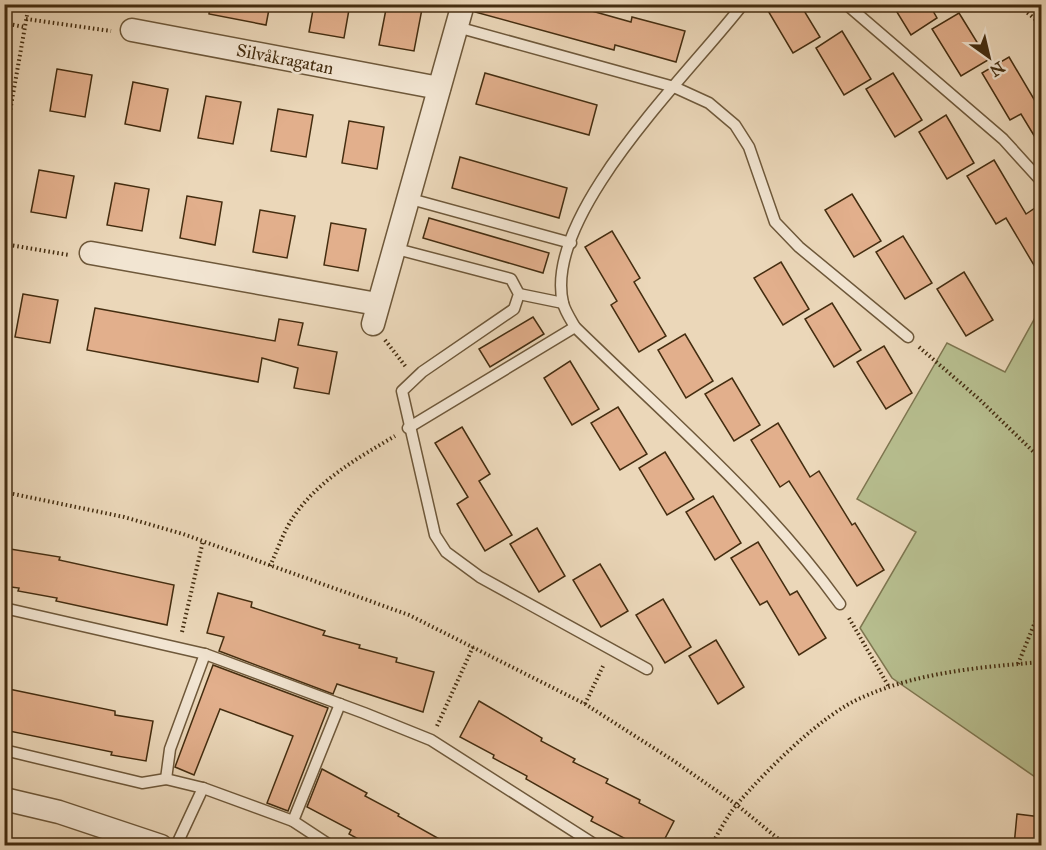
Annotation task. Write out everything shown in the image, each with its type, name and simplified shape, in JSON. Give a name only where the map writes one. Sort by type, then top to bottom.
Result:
[{"type":"street","points":[[91,253],[375,314],[463,4]]},
{"type":"street","name":"Silvåkragatan","points":[[132,30],[439,88]]},
{"type":"street","points":[[4,799],[92,822],[161,846]]},
{"type":"lane","points":[[742,4],[629,138],[603,176],[562,264],[563,303],[575,327],[764,509],[807,559],[840,604]]},
{"type":"lane","points":[[846,4],[1003,139],[1041,182]]},
{"type":"lane","points":[[457,27],[674,87],[709,103],[735,125],[749,147],[776,222],[799,247],[908,338]]},
{"type":"lane","points":[[407,198],[571,243]]},
{"type":"lane","points":[[393,248],[511,279],[519,294],[514,309],[414,377],[402,391],[408,428],[435,535],[446,552],[480,577],[647,669]]},
{"type":"lane","points":[[519,294],[563,303]]},
{"type":"lane","points":[[408,428],[575,327]]},
{"type":"lane","points":[[4,608],[205,654],[431,740],[597,846]]},
{"type":"lane","points":[[166,779],[170,749],[205,654]]},
{"type":"lane","points":[[293,821],[340,704]]},
{"type":"lane","points":[[4,750],[142,783],[166,779],[203,788],[293,821],[331,846]]},
{"type":"lane","points":[[176,846],[203,788]]},
{"type":"path","points":[[4,145],[29,4]]},
{"type":"path","points":[[1017,4],[1041,25]]},
{"type":"path","points":[[26,19],[104,32],[132,30]]},
{"type":"path","points":[[4,23],[25,27]]},
{"type":"path","points":[[4,244],[67,255],[91,253]]},
{"type":"path","points":[[375,314],[414,377]]},
{"type":"path","points":[[908,338],[979,399],[1041,460]]},
{"type":"path","points":[[270,566],[291,521],[313,492],[349,463],[408,428]]},
{"type":"path","points":[[4,492],[124,517],[203,542],[409,615],[585,704],[737,805],[787,846]]},
{"type":"path","points":[[178,647],[203,542]]},
{"type":"path","points":[[840,604],[889,687]]},
{"type":"path","points":[[1018,664],[1041,605]]},
{"type":"path","points":[[431,740],[473,647]]},
{"type":"path","points":[[585,704],[611,649]]},
{"type":"path","points":[[711,846],[737,805],[776,764],[832,716],[861,697],[889,687],[964,669],[1041,662]]},
{"type":"green space","points":[[1041,307],[1041,781],[892,678],[860,628],[916,532],[857,499],[947,343],[1005,372]]},
{"type":"building","points":[[210,4],[270,4],[266,25],[209,14]]},
{"type":"building","points":[[314,4],[350,4],[344,38],[309,32]]},
{"type":"building","points":[[387,4],[422,9],[414,51],[379,45]]},
{"type":"building","points":[[476,4],[567,4],[631,22],[632,17],[685,31],[676,62],[615,45],[614,50],[475,12]]},
{"type":"building","points":[[764,4],[800,4],[820,37],[793,53]]},
{"type":"building","points":[[892,4],[929,4],[937,18],[911,35]]},
{"type":"building","points":[[959,13],[988,60],[961,76],[932,29]]},
{"type":"building","points":[[842,31],[871,79],[844,95],[816,48]]},
{"type":"building","points":[[1009,57],[1041,111],[1041,147],[1021,114],[1010,120],[982,73]]},
{"type":"building","points":[[57,69],[92,75],[85,117],[50,111]]},
{"type":"building","points":[[485,73],[597,105],[589,135],[476,104]]},
{"type":"building","points":[[893,73],[922,120],[895,137],[866,89]]},
{"type":"building","points":[[133,82],[168,89],[160,131],[125,124]]},
{"type":"building","points":[[206,96],[241,102],[233,144],[198,138]]},
{"type":"building","points":[[278,109],[313,115],[306,157],[271,151]]},
{"type":"building","points":[[946,115],[974,163],[947,179],[919,132]]},
{"type":"building","points":[[349,121],[384,127],[377,169],[342,163]]},
{"type":"building","points":[[460,157],[567,188],[559,218],[452,188]]},
{"type":"building","points":[[994,160],[1026,214],[1041,204],[1041,277],[1006,218],[996,224],[967,176]]},
{"type":"building","points":[[39,170],[74,176],[66,218],[31,212]]},
{"type":"building","points":[[115,183],[149,189],[142,231],[107,225]]},
{"type":"building","points":[[852,194],[881,241],[854,257],[825,210]]},
{"type":"building","points":[[187,196],[222,202],[215,245],[180,238]]},
{"type":"building","points":[[260,210],[295,216],[287,258],[253,252]]},
{"type":"building","points":[[429,218],[549,253],[543,273],[423,238]]},
{"type":"building","points":[[331,223],[366,229],[358,271],[324,265]]},
{"type":"building","points":[[612,231],[640,278],[634,282],[666,336],[639,352],[611,305],[617,301],[585,247]]},
{"type":"building","points":[[903,236],[932,283],[905,299],[876,252]]},
{"type":"building","points":[[781,262],[809,309],[783,325],[754,278]]},
{"type":"building","points":[[964,272],[993,320],[966,336],[937,289]]},
{"type":"building","points":[[23,294],[58,300],[50,343],[15,337]]},
{"type":"building","points":[[832,303],[861,350],[834,367],[805,319]]},
{"type":"building","points":[[95,308],[275,341],[279,319],[303,323],[298,345],[337,352],[329,394],[294,388],[298,368],[262,358],[258,382],[87,350]]},
{"type":"building","points":[[533,317],[544,334],[490,367],[479,349]]},
{"type":"building","points":[[685,334],[713,381],[686,398],[658,350]]},
{"type":"building","points":[[884,346],[912,393],[886,409],[857,362]]},
{"type":"building","points":[[570,361],[599,409],[572,425],[544,378]]},
{"type":"building","points":[[732,378],[760,425],[734,441],[705,394]]},
{"type":"building","points":[[618,407],[647,454],[620,470],[591,423]]},
{"type":"building","points":[[778,423],[810,477],[819,471],[852,525],[855,523],[884,570],[857,586],[789,481],[780,487],[751,440]]},
{"type":"building","points":[[462,427],[490,474],[479,481],[512,535],[485,551],[457,504],[468,497],[435,443]]},
{"type":"building","points":[[665,452],[694,499],[667,515],[639,468]]},
{"type":"building","points":[[713,496],[741,543],[715,560],[686,512]]},
{"type":"building","points":[[537,528],[565,576],[539,592],[510,544]]},
{"type":"building","points":[[758,542],[790,595],[797,591],[826,638],[799,655],[767,601],[760,605],[731,558]]},
{"type":"building","points":[[4,548],[60,557],[59,560],[174,585],[167,625],[56,601],[57,598],[4,586]]},
{"type":"building","points":[[600,564],[628,611],[601,627],[573,580]]},
{"type":"building","points":[[218,593],[252,602],[251,607],[325,631],[323,635],[397,658],[396,662],[434,672],[423,712],[337,684],[333,694],[219,651],[224,637],[207,633]]},
{"type":"building","points":[[663,599],[691,647],[665,663],[636,615]]},
{"type":"building","points":[[716,640],[744,687],[718,704],[689,656]]},
{"type":"building","points":[[213,665],[328,708],[288,811],[267,803],[293,736],[220,709],[194,775],[175,767]]},
{"type":"building","points":[[4,688],[115,711],[115,715],[153,721],[146,761],[4,730]]},
{"type":"building","points":[[479,701],[542,738],[541,741],[575,759],[573,762],[608,779],[606,783],[674,821],[661,846],[622,846],[626,839],[591,821],[593,817],[526,779],[527,776],[493,758],[494,755],[460,737]]},
{"type":"building","points":[[322,769],[367,793],[365,796],[452,846],[371,846],[349,834],[351,830],[307,807]]},
{"type":"building","points":[[1017,814],[1041,817],[1041,846],[1014,846]]}]
